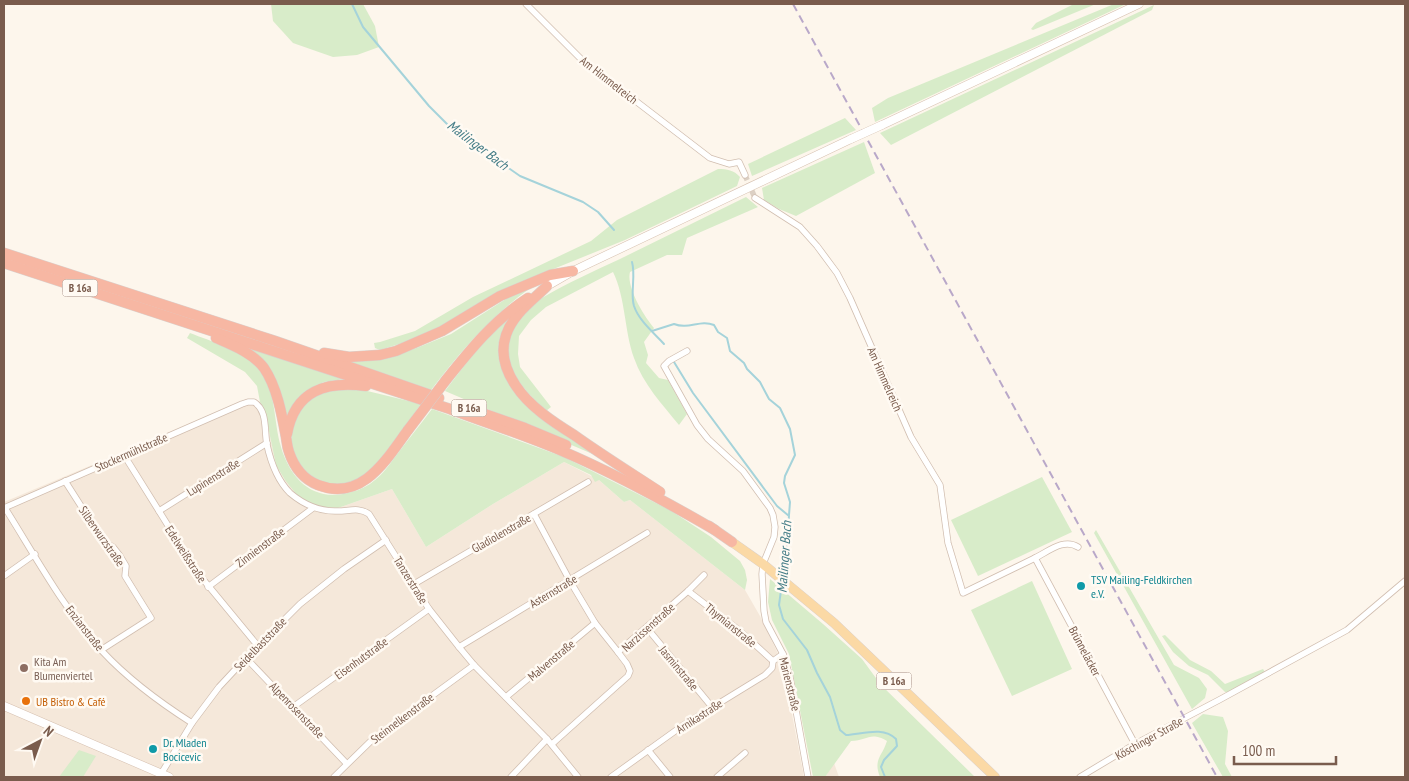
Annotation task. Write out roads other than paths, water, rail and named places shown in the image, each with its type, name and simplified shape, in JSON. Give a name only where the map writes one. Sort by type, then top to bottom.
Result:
[{"type":"highway","name":"B 16a","points":[[4,253],[275,341],[525,428],[563,444],[657,490],[732,542]]},
{"type":"highway","name":"B 16a","points":[[4,263],[450,409],[562,451],[652,495],[715,530]]},
{"type":"highway","points":[[275,341],[332,355],[349,357],[380,355],[396,351],[442,331],[500,296],[550,275],[573,271]]},
{"type":"highway","points":[[155,312],[239,348],[263,366],[278,403],[289,454],[297,470],[320,486],[342,488],[358,485],[369,478],[385,462],[446,380],[490,328],[516,306],[547,286]]},
{"type":"highway","points":[[547,286],[516,316],[510,325],[504,343],[503,357],[510,376],[516,387],[553,421],[657,490]]},
{"type":"highway","points":[[286,438],[288,426],[302,401],[319,389],[340,384],[387,388]]},
{"type":"main road","points":[[547,286],[573,271],[1139,4]]},
{"type":"main road","name":"B 16a","points":[[732,542],[774,572],[834,623],[994,777]]},
{"type":"main road","points":[[4,706],[158,775]]},
{"type":"street","name":"Am Himmelreich","points":[[526,4],[581,59],[710,158],[729,164],[739,162],[745,175]]},
{"type":"street","name":"Am Himmelreich","points":[[755,198],[800,227],[837,273],[850,298],[911,436],[940,485],[948,543],[963,592],[1035,558]]},
{"type":"street","points":[[686,351],[664,366],[697,425],[708,439],[743,471],[770,508],[776,527],[763,564]]},
{"type":"street","name":"Stockermühlstraße","points":[[4,508],[242,404],[254,402],[259,405]]},
{"type":"street","name":"Tanzerstraße","points":[[259,405],[262,411],[267,443],[276,473],[281,482],[302,503],[313,508],[334,512],[364,510],[374,520],[429,609],[459,647],[474,665],[549,741],[578,777]]},
{"type":"street","name":"Lupinenstraße","points":[[159,511],[267,443]]},
{"type":"street","name":"Edelweißstraße","points":[[124,455],[208,587],[258,646]]},
{"type":"street","name":"Silberwurzstraße","points":[[65,481],[104,542],[113,547],[120,556],[126,566],[125,576],[151,618],[101,650]]},
{"type":"street","name":"Gladiolenstraße","points":[[414,584],[588,482]]},
{"type":"street","name":"Enzianstraße","points":[[4,508],[72,612],[101,650],[121,670],[150,694],[192,723]]},
{"type":"street","name":"Zinnienstraße","points":[[208,587],[313,508]]},
{"type":"street","points":[[534,514],[570,581],[596,624],[618,652]]},
{"type":"street","name":"Asternstraße","points":[[459,647],[647,533]]},
{"type":"street","name":"Seidelbaststraße","points":[[158,775],[219,686],[246,658],[300,604],[344,569],[386,540]]},
{"type":"street","points":[[1035,558],[1066,543],[1072,543],[1078,547]]},
{"type":"street","points":[[4,576],[35,554]]},
{"type":"street","name":"Brünneläcker","points":[[1035,558],[1135,744]]},
{"type":"street","name":"Marienstraße","points":[[763,564],[762,574],[766,622],[783,654],[798,716],[808,777]]},
{"type":"street","name":"Narzissenstraße","points":[[549,741],[628,676],[630,671],[618,652],[704,575]]},
{"type":"street","name":"Köschinger Straße","points":[[1080,777],[1135,744],[1347,630],[1405,581]]},
{"type":"street","name":"Thymianstraße","points":[[688,591],[740,631],[773,661]]},
{"type":"street","name":"Eisenhutstraße","points":[[293,706],[429,609]]},
{"type":"street","name":"Malvenstraße","points":[[506,697],[596,624]]},
{"type":"street","name":"Jasminstraße","points":[[646,628],[712,707]]},
{"type":"street","name":"Arnikastraße","points":[[611,777],[712,707],[765,675],[772,668],[773,661],[783,654]]},
{"type":"street","name":"Alpenrosenstraße","points":[[246,658],[346,764]]},
{"type":"street","name":"Steinnelkenstraße","points":[[334,777],[373,739],[474,665]]},
{"type":"street","points":[[511,777],[549,741]]},
{"type":"street","points":[[648,750],[670,777]]},
{"type":"street","points":[[716,777],[745,753]]},
{"type":"waterway","name":"Mailinger Bach","points":[[352,4],[363,27],[429,106],[451,128],[520,176],[583,202],[598,212],[614,230]]},
{"type":"waterway","name":"Mailinger Bach","points":[[632,262],[634,306],[643,322],[664,344]]},
{"type":"waterway","points":[[652,331],[674,324],[679,326],[704,323],[714,325],[718,332],[727,338],[730,351],[744,363],[747,369],[760,382],[769,399],[780,408],[790,429],[795,455],[785,476],[784,483],[790,502],[789,515]]},
{"type":"waterway","name":"Mailinger Bach","points":[[674,362],[693,393],[777,506],[789,516],[784,576]]},
{"type":"waterway","name":"Mailinger Bach","points":[[782,583],[779,605],[783,619],[807,650],[830,697],[840,730],[846,735],[879,732],[891,735],[896,739],[897,746],[884,760],[881,767],[885,777]]},
{"type":"tunnel","points":[[745,175],[755,198]]},
{"type":"railway","points":[[793,4],[1217,777]]},
{"type":"place","name":"TSV Mailing-Feldkirchen e.V.","points":[[1081,586]]},
{"type":"place","name":"Kita Am Blumenviertel","points":[[24,668]]},
{"type":"place","name":"UB Bistro & Café","points":[[26,701]]},
{"type":"place","name":"Dr. Mladen Bocicevic","points":[[153,749]]}]
